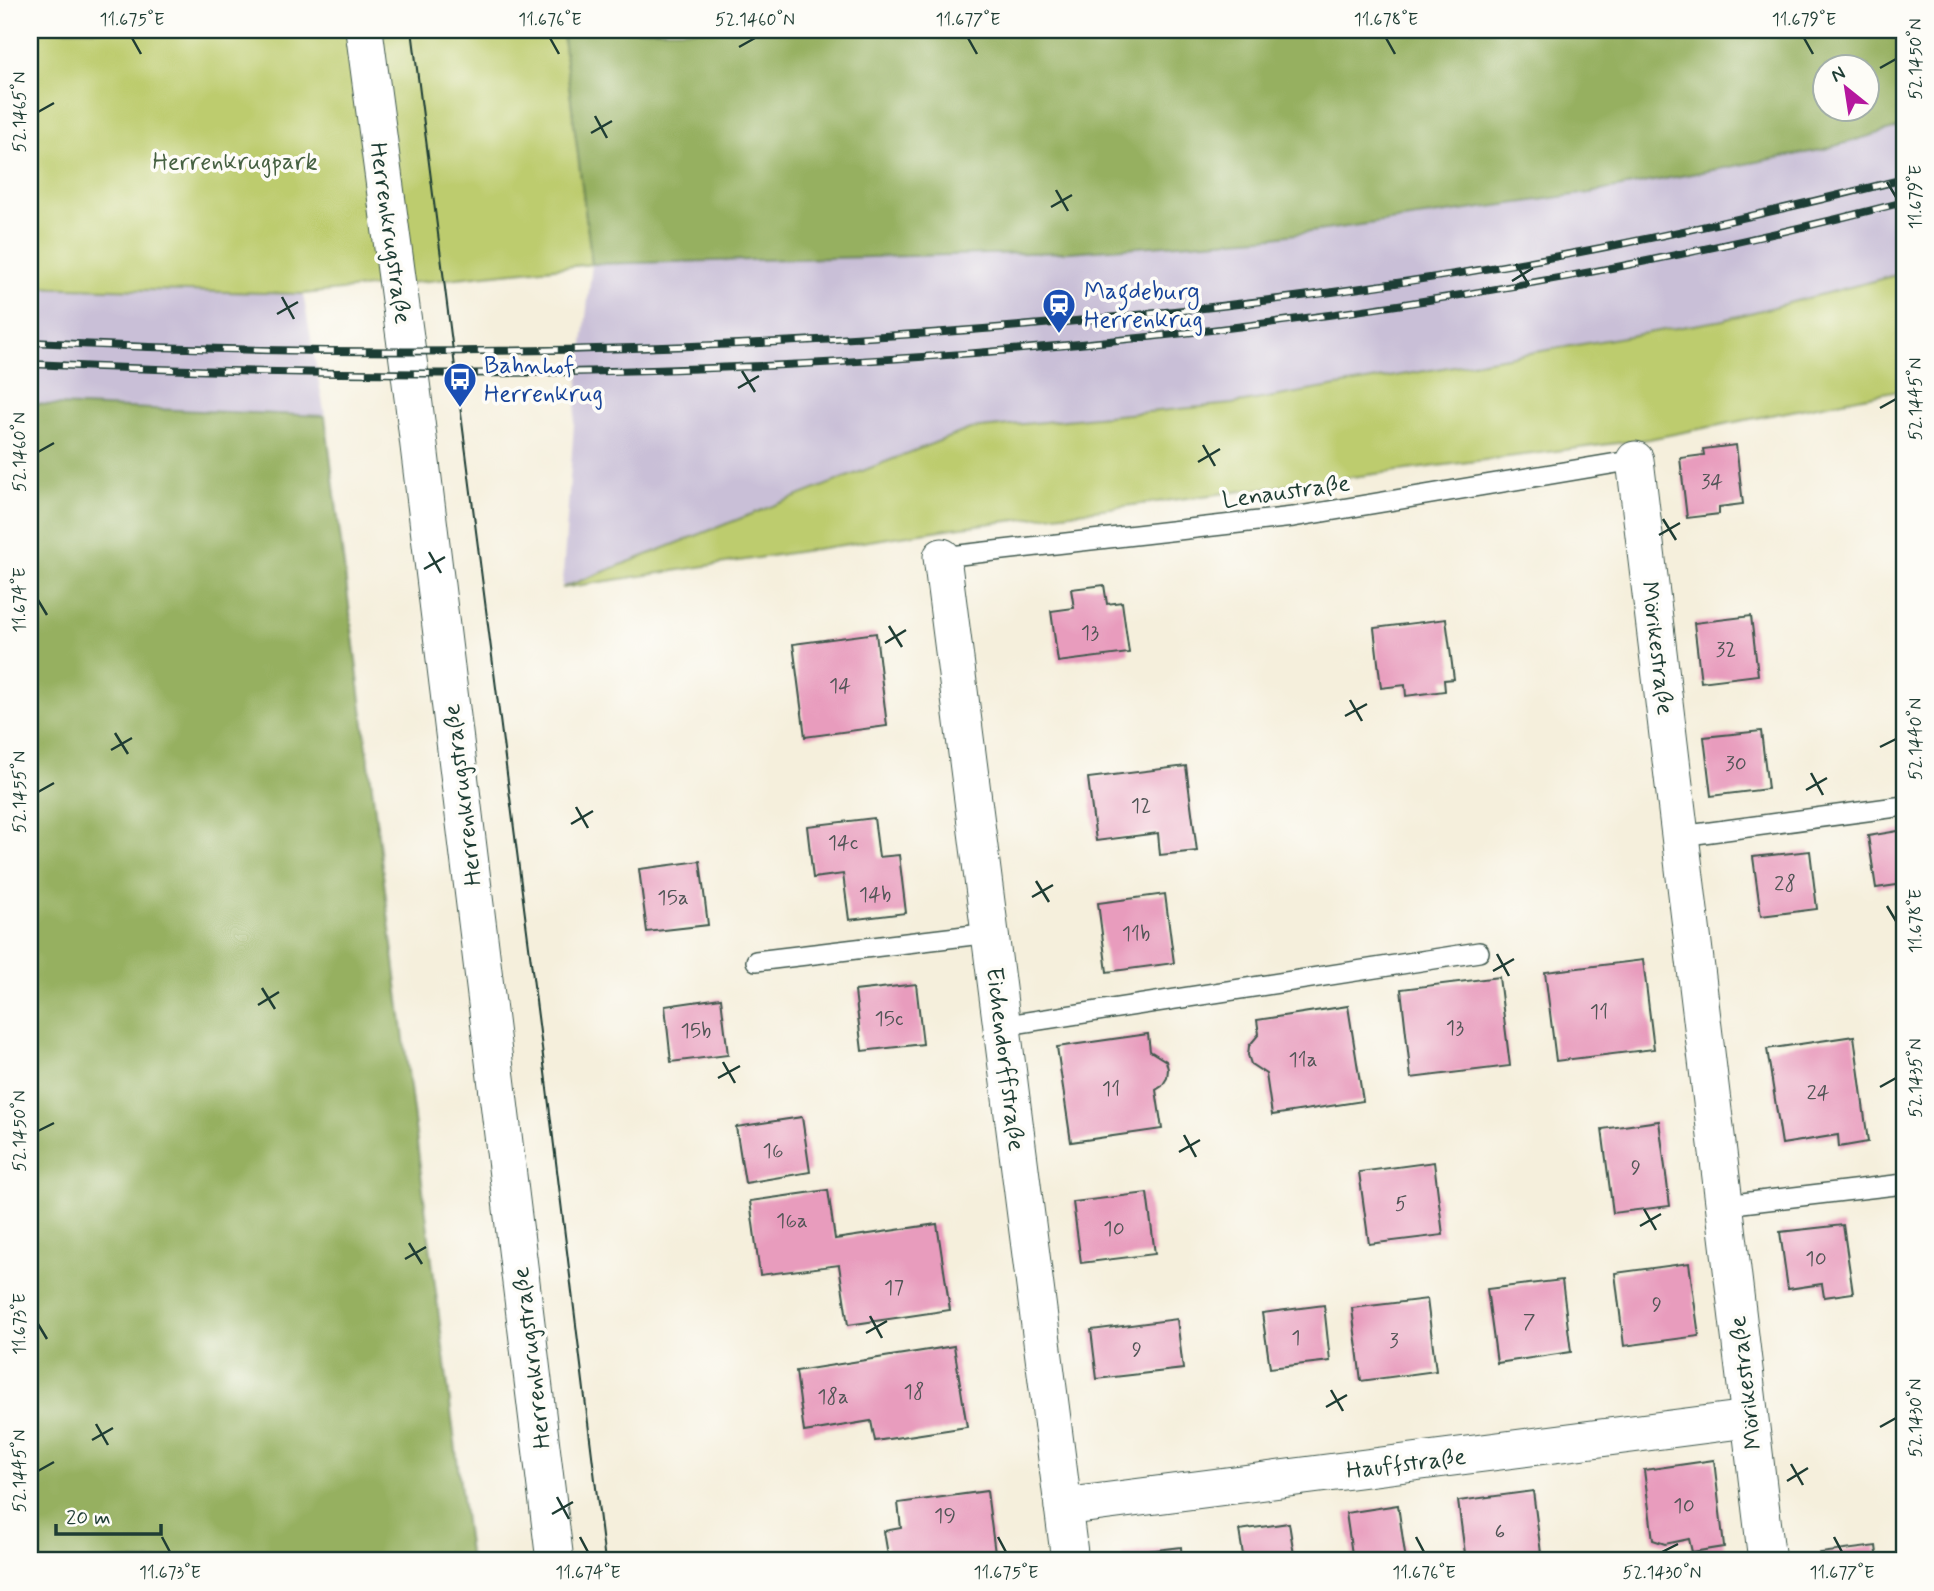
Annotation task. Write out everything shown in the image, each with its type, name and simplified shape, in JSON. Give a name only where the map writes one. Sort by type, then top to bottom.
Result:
[{"type":"street","name":"Herrenkrugstraße","points":[[364,30],[414,405],[555,1561]]},
{"type":"street","name":"Mörikestraße","points":[[1635,460],[1767,1561]]},
{"type":"street","name":"Eichendorffstraße","points":[[942,558],[1070,1561]]},
{"type":"street","name":"Hauffstraße","points":[[1063,1507],[1748,1419]]},
{"type":"lane","name":"Lenaustraße","points":[[942,558],[1293,517],[1635,460]]},
{"type":"lane","points":[[1681,836],[1904,806]]},
{"type":"lane","points":[[756,961],[990,933]]},
{"type":"lane","points":[[1002,1026],[1479,952]]},
{"type":"lane","points":[[1725,1205],[1904,1184]]},
{"type":"shaded area","points":[[1904,126],[1904,273],[1723,320],[1232,404],[970,429],[562,588],[574,424],[592,264],[1069,252],[1274,237],[1589,193],[1821,150]]},
{"type":"shaded area","points":[[30,287],[303,294],[325,416],[30,404]]},
{"type":"green space","name":"Herrenkrugpark","points":[[30,30],[562,30],[592,264],[303,294],[30,287]]},
{"type":"green space","points":[[562,30],[1904,30],[1904,126],[1821,150],[1589,193],[1274,237],[1069,252],[592,264]]},
{"type":"green space","points":[[1904,273],[1904,389],[1649,439],[954,528],[562,588],[970,429],[1232,404],[1723,320]]},
{"type":"green space","points":[[30,404],[325,416],[470,1561],[30,1561]]},
{"type":"building","points":[[1736,445],[1743,504],[1719,507],[1719,514],[1687,518],[1680,458],[1704,455],[1703,449]]},
{"type":"building","points":[[1104,585],[1107,604],[1122,602],[1129,653],[1058,662],[1051,611],[1074,608],[1071,589]]},
{"type":"building","points":[[1751,616],[1758,675],[1701,682],[1694,623]]},
{"type":"building","points":[[1446,619],[1454,679],[1444,680],[1445,691],[1406,696],[1405,685],[1381,688],[1374,628]]},
{"type":"building","points":[[876,633],[887,726],[805,737],[793,644]]},
{"type":"building","points":[[1761,731],[1768,789],[1711,796],[1704,737]]},
{"type":"building","points":[[1186,766],[1197,851],[1160,855],[1158,833],[1096,841],[1088,778]]},
{"type":"building","points":[[874,818],[879,857],[899,855],[906,913],[849,920],[843,874],[813,878],[807,826]]},
{"type":"building","points":[[1904,830],[1904,884],[1876,888],[1868,836]]},
{"type":"building","points":[[1810,851],[1817,909],[1761,916],[1753,857]]},
{"type":"building","points":[[700,861],[708,925],[647,932],[639,869]]},
{"type":"building","points":[[1165,894],[1174,963],[1107,972],[1098,903]]},
{"type":"building","points":[[1643,960],[1654,1049],[1556,1061],[1545,972]]},
{"type":"building","points":[[1499,977],[1510,1066],[1411,1078],[1401,989]]},
{"type":"building","points":[[916,984],[923,1044],[862,1051],[855,991]]},
{"type":"building","points":[[721,998],[728,1055],[671,1062],[665,1006]]},
{"type":"building","points":[[1348,1006],[1363,1101],[1272,1115],[1266,1074],[1251,1064],[1248,1055],[1249,1046],[1259,1034],[1257,1020]]},
{"type":"building","points":[[1148,1034],[1150,1051],[1166,1061],[1168,1069],[1167,1078],[1156,1090],[1162,1129],[1071,1142],[1057,1047]]},
{"type":"building","points":[[1854,1036],[1868,1142],[1839,1147],[1838,1135],[1782,1144],[1767,1049]]},
{"type":"building","points":[[802,1117],[810,1172],[745,1183],[736,1127]]},
{"type":"building","points":[[1659,1121],[1670,1206],[1613,1213],[1602,1129]]},
{"type":"building","points":[[1434,1162],[1443,1235],[1369,1244],[1359,1172]]},
{"type":"building","points":[[828,1190],[835,1239],[937,1224],[950,1310],[848,1325],[839,1265],[760,1275],[750,1201]]},
{"type":"building","points":[[1147,1193],[1155,1254],[1081,1263],[1073,1202]]},
{"type":"building","points":[[1843,1225],[1853,1293],[1824,1297],[1822,1284],[1788,1289],[1780,1232]]},
{"type":"building","points":[[1689,1263],[1699,1336],[1624,1346],[1615,1273]]},
{"type":"building","points":[[1562,1280],[1571,1352],[1497,1363],[1487,1289]]},
{"type":"building","points":[[1427,1299],[1436,1371],[1361,1381],[1352,1308]]},
{"type":"building","points":[[1324,1305],[1330,1361],[1270,1368],[1262,1313]]},
{"type":"building","points":[[1177,1319],[1183,1369],[1097,1379],[1091,1330]]},
{"type":"building","points":[[954,1346],[967,1427],[875,1441],[871,1421],[804,1432],[796,1371]]},
{"type":"building","points":[[1714,1460],[1724,1547],[1692,1552],[1689,1539],[1665,1544],[1653,1540],[1644,1470]]},
{"type":"building","points":[[987,1491],[996,1561],[889,1561],[884,1531],[901,1528],[898,1503]]},
{"type":"building","points":[[1533,1491],[1542,1561],[1466,1561],[1458,1501]]},
{"type":"building","points":[[1398,1505],[1406,1561],[1353,1561],[1346,1513]]},
{"type":"building","points":[[1289,1523],[1295,1561],[1244,1561],[1239,1530]]},
{"type":"building","points":[[1876,1546],[1878,1561],[1821,1561],[1820,1553]]},
{"type":"building","points":[[1181,1547],[1182,1561],[1122,1561],[1122,1554]]},
{"type":"tram line","points":[[412,30],[605,1561]]},
{"type":"railway","points":[[30,342],[255,350],[480,351],[818,340],[1013,327],[1257,302],[1500,267],[1702,227],[1904,179]]},
{"type":"railway","points":[[30,364],[266,372],[502,373],[738,367],[973,353],[1208,330],[1442,298],[1674,256],[1904,202]]},
{"type":"place","name":"Magdeburg Herrenkrug","points":[[1059,335]]},
{"type":"place","name":"Bahnhof Herrenkrug","points":[[460,409]]}]
